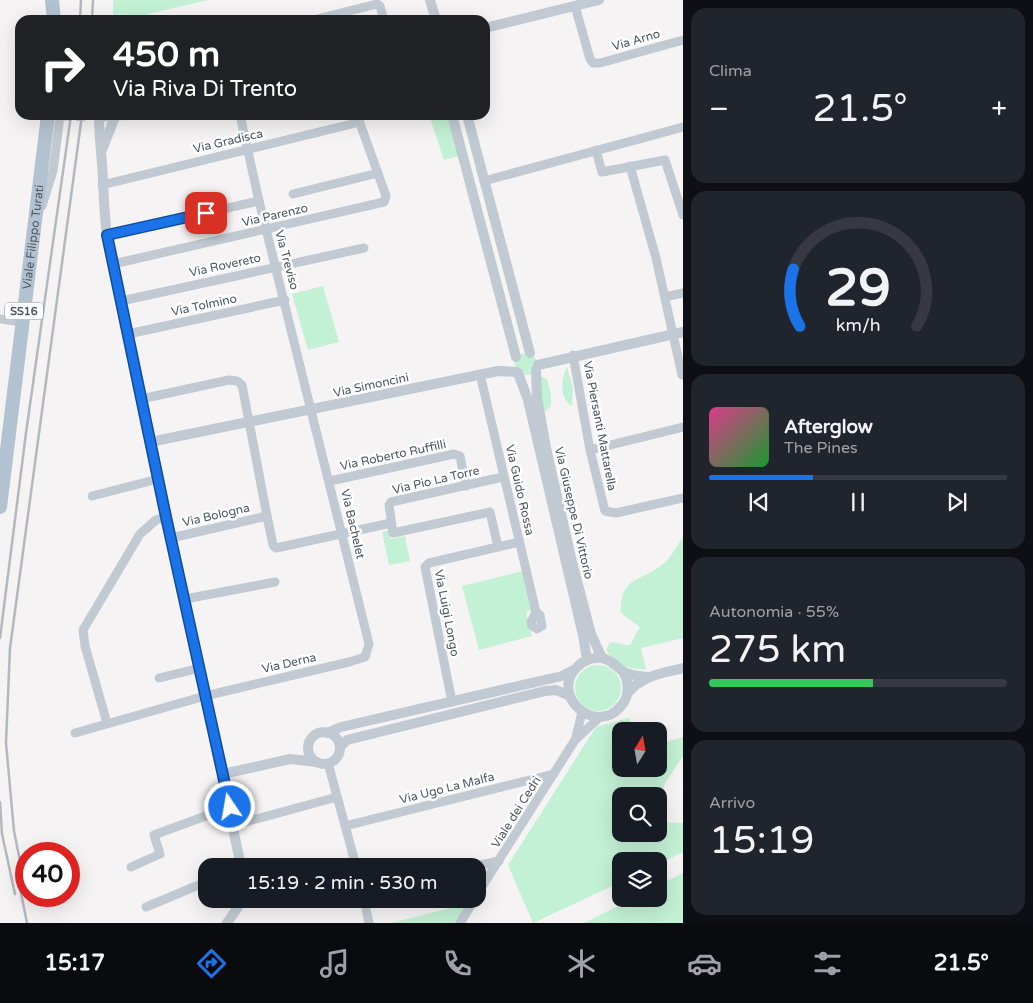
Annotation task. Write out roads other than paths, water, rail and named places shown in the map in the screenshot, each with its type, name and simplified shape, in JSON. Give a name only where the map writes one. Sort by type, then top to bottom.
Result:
[{"type":"main road","points":[[52,0],[54,15]]},
{"type":"main road","name":"Viale Filippo Turati","points":[[0,507],[22,322],[36,224],[57,120]]},
{"type":"street","points":[[430,0],[434,15]]},
{"type":"street","points":[[490,27],[599,0]]},
{"type":"street","points":[[333,15],[377,4],[380,6],[383,15]]},
{"type":"street","name":"Via Arno","points":[[575,6],[590,59],[597,64],[683,40]]},
{"type":"street","points":[[101,150],[98,138],[105,120]]},
{"type":"street","points":[[106,120],[101,150],[107,235],[240,858]]},
{"type":"street","name":"Via Treviso","points":[[241,120],[266,230],[312,410]]},
{"type":"street","name":"Via Gradisca","points":[[102,185],[249,150],[354,120]]},
{"type":"street","points":[[293,194],[378,173],[358,120]]},
{"type":"street","name":"Via Giuseppe Di Vittorio","points":[[453,120],[516,366],[528,400],[583,635],[587,660]]},
{"type":"street","name":"Via Giuseppe Di Vittorio","points":[[468,120],[535,361],[537,397],[543,431],[568,544],[591,634],[602,658]]},
{"type":"street","points":[[484,181],[683,127]]},
{"type":"street","points":[[596,150],[602,172],[662,159],[666,163],[682,210]]},
{"type":"street","points":[[630,166],[665,297],[678,333],[682,376]]},
{"type":"street","name":"Via Parenzo","points":[[113,264],[384,202],[386,196],[378,173]]},
{"type":"street","points":[[107,235],[259,201]]},
{"type":"street","name":"Via Rovereto","points":[[121,301],[364,248]]},
{"type":"street","points":[[665,297],[683,293]]},
{"type":"street","name":"Via Tolmino","points":[[128,334],[284,300]]},
{"type":"street","points":[[0,319],[22,322]]},
{"type":"street","points":[[535,361],[528,376],[516,366],[522,352],[535,361],[562,358],[678,333]]},
{"type":"street","name":"Via Piersanti Mattarella","points":[[573,355],[590,450],[604,507],[608,513],[616,513],[683,498]]},
{"type":"street","name":"Via Simoncini","points":[[150,442],[312,410],[516,366]]},
{"type":"street","name":"Via Guido Rossa","points":[[480,374],[536,612]]},
{"type":"street","points":[[141,399],[229,380],[237,381],[242,385],[250,422]]},
{"type":"street","name":"Via Bachelet","points":[[312,410],[369,644]]},
{"type":"street","name":"Via Bologna","points":[[250,422],[267,516],[273,545],[276,548],[391,523]]},
{"type":"street","points":[[590,450],[683,426]]},
{"type":"street","name":"Via Roberto Ruffilli","points":[[330,481],[458,455],[466,486]]},
{"type":"street","name":"Via Pio La Torre","points":[[391,523],[389,505],[391,502],[503,477]]},
{"type":"street","points":[[92,496],[158,479]]},
{"type":"street","points":[[391,523],[393,533],[490,512],[498,547]]},
{"type":"street","name":"Via Bologna","points":[[171,538],[267,516]]},
{"type":"street","points":[[107,723],[85,646],[83,630],[140,534],[156,520],[166,517]]},
{"type":"street","name":"Via Luigi Longo","points":[[452,702],[425,567],[429,563],[519,542]]},
{"type":"street","points":[[185,599],[275,582]]},
{"type":"street","name":"Via Derna","points":[[205,696],[365,657],[369,644]]},
{"type":"street","points":[[290,759],[317,734],[562,676],[587,660],[602,658],[610,661],[623,671],[646,677]]},
{"type":"street","points":[[159,678],[200,668]]},
{"type":"street","points":[[223,774],[290,759],[328,764],[337,757],[340,747],[347,740],[545,691],[556,690],[570,696],[582,712],[600,717],[618,710],[636,683],[646,677],[683,668]]},
{"type":"street","points":[[570,696],[570,678],[574,670]]},
{"type":"street","points":[[623,671],[628,686],[627,694]]},
{"type":"street","points":[[75,733],[205,696]]},
{"type":"street","points":[[452,702],[455,714]]},
{"type":"street","name":"Viale dei Cedri","points":[[575,740],[582,712]]},
{"type":"street","name":"Viale dei Cedri","points":[[486,883],[575,740],[600,717]]},
{"type":"street","points":[[327,733],[336,738],[340,747]]},
{"type":"street","points":[[310,741],[310,756],[316,762]]},
{"type":"street","points":[[328,764],[354,858]]},
{"type":"street","name":"Via Ugo La Malfa","points":[[345,826],[554,774]]},
{"type":"street","points":[[234,825],[337,797]]},
{"type":"street","points":[[131,867],[160,854],[154,834],[230,807]]},
{"type":"street","points":[[486,864],[500,861]]},
{"type":"street","points":[[146,907],[198,885]]},
{"type":"street","points":[[227,923],[237,908]]},
{"type":"street","points":[[366,908],[369,923]]},
{"type":"street","name":"Viale dei Cedri","points":[[460,923],[470,908]]},
{"type":"railway","points":[[80,15],[81,0]]},
{"type":"railway","points":[[92,15],[93,0]]},
{"type":"railway","points":[[0,638],[26,433],[70,120]]},
{"type":"railway","points":[[16,842],[6,743],[10,648],[81,120]]},
{"type":"railway","points":[[0,802],[2,834],[15,894]]},
{"type":"railway","points":[[24,907],[27,923]]}]
